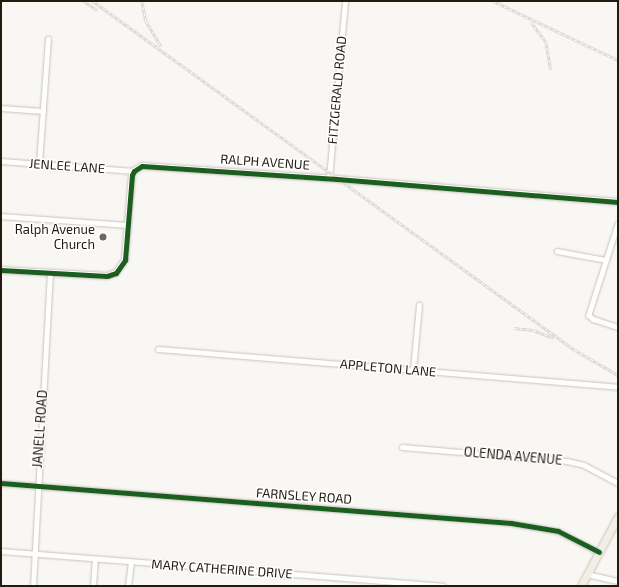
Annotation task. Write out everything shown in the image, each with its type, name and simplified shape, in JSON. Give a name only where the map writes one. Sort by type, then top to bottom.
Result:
[{"type":"main road","points":[[581,586],[599,552],[615,528],[618,516]]},
{"type":"street","name":"FITZGERALD ROAD","points":[[330,178],[345,1]]},
{"type":"street","points":[[39,164],[48,39]]},
{"type":"street","points":[[1,108],[43,111]]},
{"type":"street","name":"JENLEE LANE","points":[[1,161],[134,171]]},
{"type":"street","name":"RALPH AVENUE","points":[[134,171],[148,165],[330,178],[618,202]]},
{"type":"street","points":[[1,270],[107,276],[116,273],[125,260],[134,171]]},
{"type":"street","points":[[1,216],[128,225]]},
{"type":"street","points":[[618,224],[589,315],[593,319],[618,327]]},
{"type":"street","points":[[557,251],[606,260]]},
{"type":"street","name":"JANELL ROAD","points":[[33,586],[37,486],[50,273]]},
{"type":"street","points":[[413,370],[419,305]]},
{"type":"street","name":"APPLETON LANE","points":[[158,349],[618,387]]},
{"type":"street","name":"OLENDA AVENUE","points":[[402,447],[567,461],[584,465],[618,483]]},
{"type":"street","name":"FARNSLEY ROAD","points":[[1,483],[505,522],[558,530],[599,552]]},
{"type":"street","name":"MARY CATHERINE DRIVE","points":[[1,551],[443,586]]},
{"type":"street","points":[[93,586],[95,559]]},
{"type":"street","points":[[128,586],[131,562]]},
{"type":"street","points":[[587,574],[618,582]]},
{"type":"railway","points":[[84,1],[97,10]]},
{"type":"railway","points":[[93,1],[575,350],[618,375]]},
{"type":"railway","points":[[142,1],[146,21],[161,46]]},
{"type":"railway","points":[[493,1],[618,60]]},
{"type":"railway","points":[[531,22],[546,42],[551,70]]},
{"type":"railway","points":[[514,328],[533,330],[554,338]]},
{"type":"cycle path","points":[[1,270],[107,276],[116,273],[125,260],[132,175],[134,171],[142,166],[337,179],[618,202]]},
{"type":"cycle path","points":[[1,483],[511,523],[558,531],[599,552]]},
{"type":"place","name":"Ralph Avenue Church","points":[[103,237]]}]
